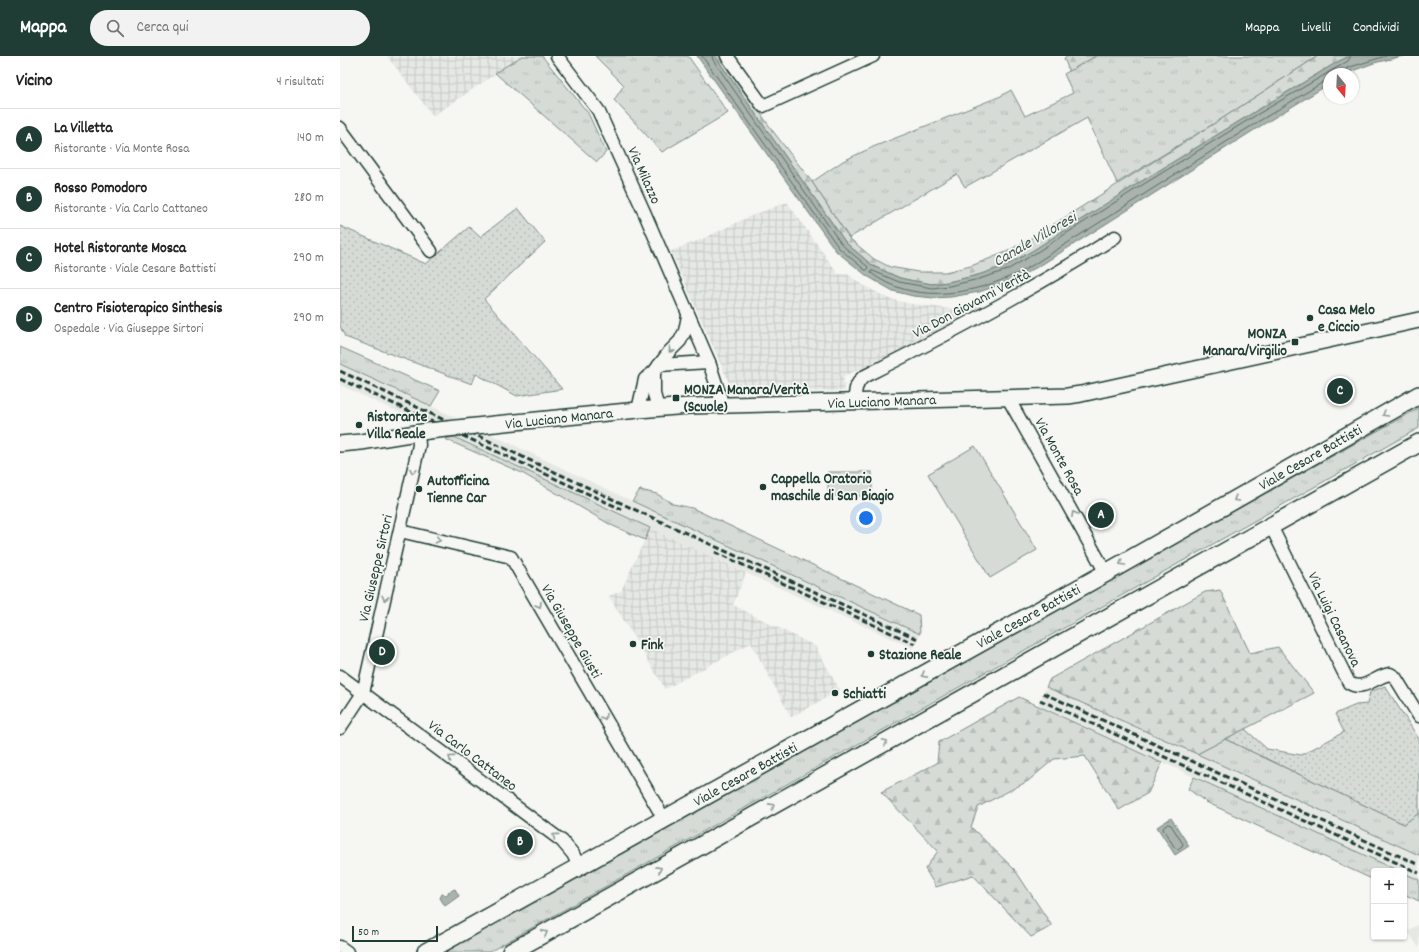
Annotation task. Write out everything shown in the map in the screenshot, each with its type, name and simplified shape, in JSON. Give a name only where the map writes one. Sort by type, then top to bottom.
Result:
[{"type":"main road","name":"Viale Cesare Battisti","points":[[426,952],[1106,573],[1419,395]]},
{"type":"main road","points":[[511,952],[1419,443]]},
{"type":"street","name":"Via Milazzo","points":[[557,56],[598,110],[709,362],[722,406]]},
{"type":"street","points":[[727,56],[763,106],[873,56]]},
{"type":"street","points":[[340,128],[431,251]]},
{"type":"street","name":"Via Don Giovanni Verità","points":[[855,402],[855,389],[863,376],[941,338],[1039,284],[1115,238]]},
{"type":"street","points":[[638,410],[645,379],[656,369],[680,341],[685,331],[688,316]]},
{"type":"street","name":"Via Luciano Manara","points":[[340,444],[423,432],[658,408],[1068,396],[1094,392],[1419,320]]},
{"type":"street","points":[[656,369],[709,362]]},
{"type":"street","points":[[656,369],[654,394],[658,408]]},
{"type":"street","name":"Via Monte Rosa","points":[[1008,398],[1106,573]]},
{"type":"street","name":"Via Giuseppe Sirtori","points":[[340,728],[363,694],[423,432]]},
{"type":"street","name":"Via Luigi Casanova","points":[[1271,526],[1349,683],[1359,687],[1385,674],[1390,674],[1395,677],[1419,716]]},
{"type":"street","name":"Via Giuseppe Giusti","points":[[400,531],[511,557],[664,819]]},
{"type":"street","name":"Via Carlo Cattaneo","points":[[340,676],[562,841],[573,854],[579,866]]},
{"type":"street","points":[[340,947],[347,952]]},
{"type":"shaded area","points":[[387,56],[522,56],[433,116]]},
{"type":"shaded area","points":[[787,202],[838,274],[847,274],[863,285],[889,299],[911,304],[951,309],[983,305],[985,311],[866,367],[843,376],[845,391],[733,392],[671,251]]},
{"type":"shaded area","points":[[340,364],[920,634],[913,648],[746,573],[340,385]]},
{"type":"shaded area","points":[[650,528],[746,573],[733,605],[815,646],[840,690],[791,717],[751,643],[665,689],[609,596],[621,591]]},
{"type":"shaded area","points":[[1046,687],[1419,855],[1419,880],[1407,874],[1407,868],[1392,868],[1038,705]]},
{"type":"shaded area","points":[[1419,924],[1419,948],[1408,931]]},
{"type":"green space","points":[[522,56],[542,56],[588,113],[606,152],[597,162],[495,73]]},
{"type":"green space","points":[[595,56],[688,56],[728,113],[662,152],[614,100],[624,85]]},
{"type":"green space","points":[[715,56],[722,56],[772,130],[812,182],[849,238],[874,259],[890,267],[918,272],[945,272],[971,266],[1006,252],[1035,236],[1223,118],[1318,56],[1350,56],[1327,68],[1323,68],[1323,71],[1137,184],[1032,251],[1005,266],[978,275],[932,284],[900,278],[873,266],[846,243]]},
{"type":"green space","points":[[1069,56],[1096,56],[1069,71],[1064,58]]},
{"type":"green space","points":[[1096,56],[1318,56],[1223,118],[1117,183],[1087,118],[965,187],[957,174],[849,238],[812,182],[843,161],[873,147],[1001,96],[1011,90],[1025,116],[1073,93],[1064,74]]},
{"type":"green space","points":[[518,208],[545,242],[484,299],[562,389],[517,396],[476,374],[472,384],[345,337],[340,326],[340,226],[426,264],[469,227],[480,237]]},
{"type":"green space","points":[[340,347],[440,391],[431,406],[340,364]]},
{"type":"green space","points":[[1419,408],[1419,428],[489,952],[438,952]]},
{"type":"green space","points":[[454,437],[650,528],[645,540],[611,525],[522,473],[445,439]]},
{"type":"green space","points":[[975,446],[1037,550],[990,578],[928,474]]},
{"type":"green space","points":[[828,472],[872,472],[872,496],[828,496]]},
{"type":"green space","points":[[640,490],[657,494],[673,504],[692,508],[919,615],[920,634],[632,501]]},
{"type":"green space","points":[[1220,590],[1250,653],[1278,647],[1314,693],[1197,754],[1046,687],[1050,679],[1205,592]]},
{"type":"green space","points":[[1385,686],[1419,739],[1419,813],[1404,824],[1225,739],[1245,729],[1267,749],[1301,755],[1344,732],[1335,714],[1356,705],[1367,704],[1370,692]]},
{"type":"green space","points":[[1019,697],[1162,763],[1148,793],[1119,810],[1085,756],[1054,759],[1028,781],[978,807],[971,827],[1015,870],[1052,926],[1031,937],[973,875],[936,887],[925,869],[938,851],[881,792],[937,763],[939,742]]},
{"type":"green space","points":[[1225,739],[1404,824],[1419,813],[1419,855],[1197,754]]},
{"type":"green space","points":[[1194,777],[1392,868],[1371,868],[1371,879],[1206,802],[1188,789]]},
{"type":"green space","points":[[1407,874],[1419,880],[1419,901],[1407,895]]},
{"type":"water","points":[[697,56],[715,56],[846,243],[873,266],[900,278],[932,284],[978,275],[1005,266],[1032,251],[1137,184],[1323,71],[1323,88],[1041,265],[1011,281],[979,292],[951,297],[934,298],[913,296],[893,291],[867,276],[836,251]]},
{"type":"water","points":[[1350,56],[1403,56],[1359,68],[1327,68]]},
{"type":"water","points":[[1171,818],[1189,846],[1175,855],[1157,827]]},
{"type":"water","points":[[455,889],[459,896],[445,906],[440,898],[442,894],[448,895],[448,892]]},
{"type":"railway","points":[[340,371],[640,512],[918,639]]},
{"type":"railway","points":[[340,379],[621,509]]},
{"type":"railway","points":[[715,552],[915,644]]},
{"type":"railway","points":[[1043,693],[1419,865]]},
{"type":"railway","points":[[1040,700],[1419,873]]},
{"type":"place","name":"Casa Melo e Ciccio","points":[[1310,318]]},
{"type":"place","name":"MONZA Manara/Virgilio","points":[[1295,342]]},
{"type":"place","name":"Hotel Ristorante Mosca","points":[[1340,391]]},
{"type":"place","name":"MONZA Manara/Verità (Scuole)","points":[[676,398]]},
{"type":"place","name":"Ristorante Villa Reale","points":[[359,425]]},
{"type":"place","name":"Cappella Oratorio maschile di San Biagio","points":[[763,487]]},
{"type":"place","name":"Autofficina Tienne Car","points":[[419,489]]},
{"type":"place","name":"La Villetta","points":[[1101,515]]},
{"type":"place","name":"Fink","points":[[633,644]]},
{"type":"place","name":"Centro Fisioterapico Sinthesis","points":[[382,652]]},
{"type":"place","name":"Stazione Reale","points":[[871,654]]},
{"type":"place","name":"Schiatti","points":[[835,693]]},
{"type":"place","name":"Rosso Pomodoro","points":[[520,842]]},
{"type":"water label","name":"Canale Villoresi","points":[[1034,238]]}]
